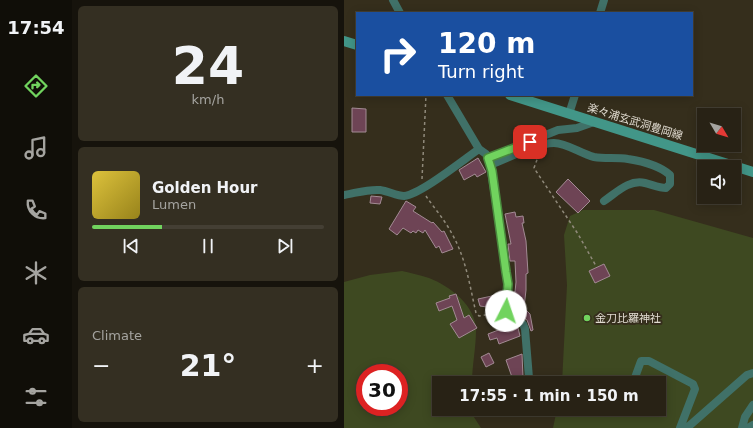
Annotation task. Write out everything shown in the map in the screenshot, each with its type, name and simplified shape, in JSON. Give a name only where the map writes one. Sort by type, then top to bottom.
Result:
[{"type":"main road","points":[[344,41],[356,45]]},
{"type":"main road","name":"楽々浦玄武洞豊岡線","points":[[513,96],[753,172]]},
{"type":"street","points":[[393,0],[399,12]]},
{"type":"street","points":[[600,12],[604,0]]},
{"type":"street","points":[[448,96],[479,149],[486,154],[489,162],[508,284],[506,311],[523,324],[525,329],[529,376]]},
{"type":"street","points":[[569,114],[575,96]]},
{"type":"street","points":[[489,162],[558,130],[577,128],[594,122]]},
{"type":"street","points":[[489,162],[543,145],[555,143],[593,156],[634,160],[660,169],[670,176],[670,184],[666,188],[660,188],[643,182],[635,183],[628,185],[604,201]]},
{"type":"street","points":[[344,195],[370,190],[384,191],[403,196],[422,189],[479,149]]},
{"type":"street","points":[[636,376],[641,361],[649,361],[693,384],[695,389],[680,428]]},
{"type":"street","points":[[684,428],[690,426],[747,375],[753,373]]},
{"type":"street","points":[[742,428],[745,417],[753,405]]},
{"type":"street","points":[[748,428],[753,425]]},
{"type":"path","points":[[426,96],[422,189],[456,240],[465,268],[476,313],[480,316],[506,311]]},
{"type":"path","points":[[543,145],[534,168],[578,234],[596,266]]},
{"type":"green space","points":[[583,210],[654,210],[753,238],[753,428],[553,428],[556,416],[666,416],[666,376],[562,376],[567,285],[564,235],[570,216]]},
{"type":"green space","points":[[402,271],[426,277],[445,286],[467,305],[475,321],[476,330],[473,376],[432,376],[432,416],[473,416],[481,428],[344,428],[344,282],[370,275]]},
{"type":"building","points":[[352,108],[366,109],[366,132],[352,132]]},
{"type":"building","points":[[478,158],[486,172],[477,177],[475,174],[464,180],[459,170]]},
{"type":"building","points":[[568,179],[590,201],[578,213],[556,192]]},
{"type":"building","points":[[371,196],[382,197],[380,204],[370,203]]},
{"type":"building","points":[[406,201],[416,207],[413,211],[432,223],[433,222],[442,232],[444,231],[453,249],[442,253],[439,246],[436,248],[425,230],[423,233],[418,230],[416,233],[413,231],[411,233],[403,228],[397,235],[389,229]]},
{"type":"building","points":[[515,212],[516,217],[523,216],[524,223],[522,223],[526,241],[528,273],[526,274],[524,308],[530,314],[533,330],[531,331],[527,320],[511,308],[516,282],[515,261],[510,261],[508,244],[511,244],[505,214]]},
{"type":"building","points":[[604,264],[610,276],[595,283],[589,271]]},
{"type":"building","points":[[456,294],[464,318],[469,315],[477,328],[459,338],[450,324],[457,320],[452,306],[439,311],[436,303]]},
{"type":"building","points":[[501,294],[500,309],[480,306],[478,299]]},
{"type":"building","points":[[514,324],[518,328],[520,336],[499,344],[497,338],[490,340],[488,334]]},
{"type":"building","points":[[489,353],[494,363],[486,367],[481,357]]},
{"type":"building","points":[[522,354],[523,376],[512,376],[506,360]]},
{"type":"place","name":"金刀比羅神社","points":[[587,318]]},
{"type":"route","points":[[506,311],[508,284],[492,171],[488,158],[530,142]]}]
